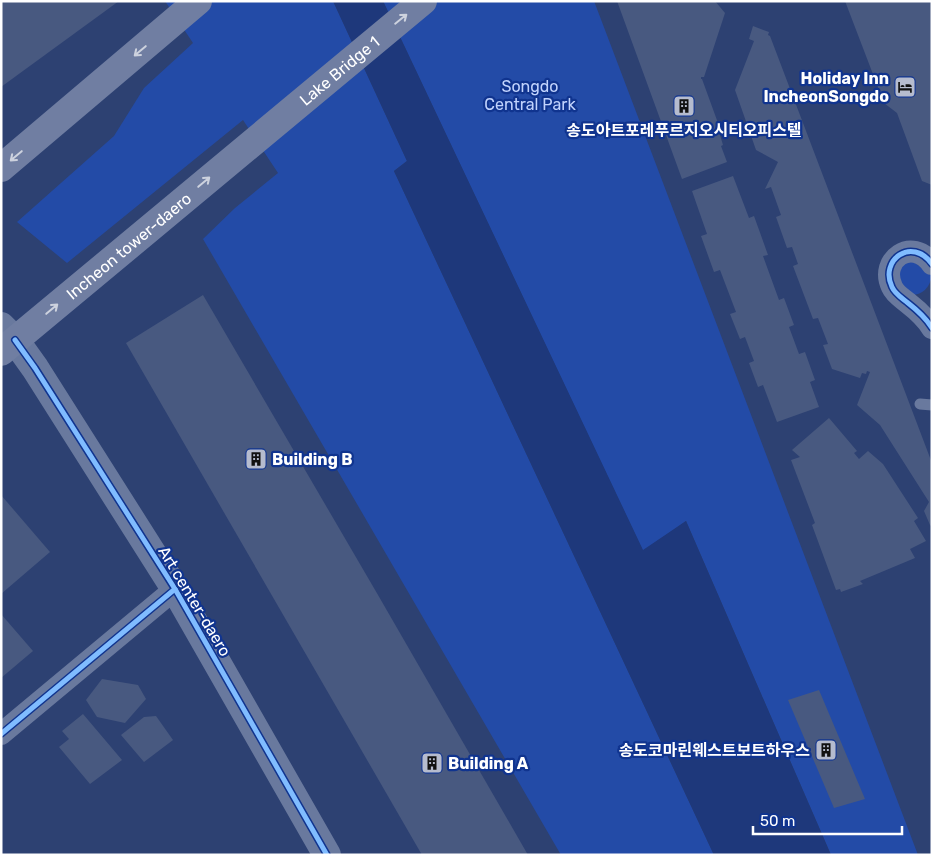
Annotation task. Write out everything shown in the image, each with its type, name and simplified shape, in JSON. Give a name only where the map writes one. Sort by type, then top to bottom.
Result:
[{"type":"main road","points":[[1,168],[198,1]]},
{"type":"main road","name":"Lake Bridge 1","points":[[255,139],[423,1]]},
{"type":"main road","name":"Incheon tower-daero","points":[[6,339],[255,139]]},
{"type":"street","points":[[932,264],[920,253],[912,251],[898,256],[893,262],[889,274],[891,286],[920,313],[932,328]]},
{"type":"street","name":"Art center-daero","points":[[6,339],[54,398],[175,589],[327,855]]},
{"type":"street","points":[[1,734],[175,589]]},
{"type":"lane","points":[[877,286],[893,262]]},
{"type":"green space","points":[[165,1],[333,1],[407,161],[394,171],[714,855],[561,855],[203,239],[235,208],[278,173],[243,120],[67,263],[17,222],[114,136],[144,88],[193,43]]},
{"type":"green space","name":"Songdo Central Park","points":[[383,1],[594,1],[918,855],[831,855],[686,521],[643,551]]},
{"type":"green space","points":[[908,258],[932,275],[927,287],[921,293],[913,295],[908,295],[895,271]]},
{"type":"shaded area","points":[[333,1],[383,1],[643,550],[686,521],[831,855],[714,855],[394,171],[407,161]]},
{"type":"building","points":[[1,1],[119,1],[1,87]]},
{"type":"building","name":"송도아트포레푸르지오시티오피스텔","points":[[617,1],[715,1],[725,13],[704,77],[701,77],[701,79],[722,134],[720,135],[723,145],[721,146],[727,162],[682,179]]},
{"type":"building","name":"Holiday Inn IncheonSongdo","points":[[845,1],[932,1],[932,185],[922,181],[897,113],[884,103]]},
{"type":"building","points":[[753,26],[769,32],[768,35],[770,36],[932,463],[932,527],[924,511],[929,502],[880,425],[857,405],[870,372],[862,373],[860,378],[832,369],[823,345],[828,344],[818,318],[813,319],[793,266],[798,264],[792,247],[787,248],[776,217],[781,215],[771,187],[765,189],[778,162],[756,150],[735,90],[754,41],[749,39]]},
{"type":"building","points":[[733,176],[749,218],[754,216],[768,255],[763,256],[779,300],[784,298],[794,325],[789,327],[799,354],[805,352],[815,380],[810,382],[819,407],[777,422],[763,385],[758,387],[749,363],[754,361],[745,337],[740,339],[730,314],[736,312],[720,270],[714,272],[701,236],[707,234],[692,191]]},
{"type":"building","points":[[203,295],[528,855],[422,855],[126,343]]},
{"type":"building","points":[[829,418],[857,451],[854,453],[859,459],[868,451],[883,464],[918,518],[914,521],[926,541],[910,549],[915,558],[860,581],[863,584],[841,592],[840,589],[836,590],[812,525],[815,523],[791,460],[800,457],[792,450]]},
{"type":"building","points":[[1,495],[50,552],[1,594]]},
{"type":"building","points":[[1,614],[33,651],[1,678]]},
{"type":"building","points":[[102,679],[138,685],[146,699],[125,723],[97,717],[86,700]]},
{"type":"building","name":"송도코마린웨스트보트하우스","points":[[819,690],[865,799],[834,808],[788,700]]},
{"type":"building","points":[[83,714],[122,760],[90,784],[59,747],[69,739],[62,731]]},
{"type":"building","points":[[156,716],[173,740],[144,762],[121,735],[144,717]]},
{"type":"cycle path","points":[[932,264],[924,256],[915,252],[907,252],[894,260],[890,268],[889,277],[895,292],[915,308],[932,328]]},
{"type":"cycle path","points":[[15,340],[35,368],[175,589],[327,855]]},
{"type":"cycle path","points":[[1,734],[175,589]]},
{"type":"place","name":"Holiday Inn IncheonSongdo","points":[[905,87]]},
{"type":"place","name":"송도아트포레푸르지오시티오피스텔","points":[[684,106]]},
{"type":"place","name":"Building B","points":[[256,459]]},
{"type":"place","name":"송도코마린웨스트보트하우스","points":[[826,750]]},
{"type":"place","name":"Building A","points":[[432,763]]}]
